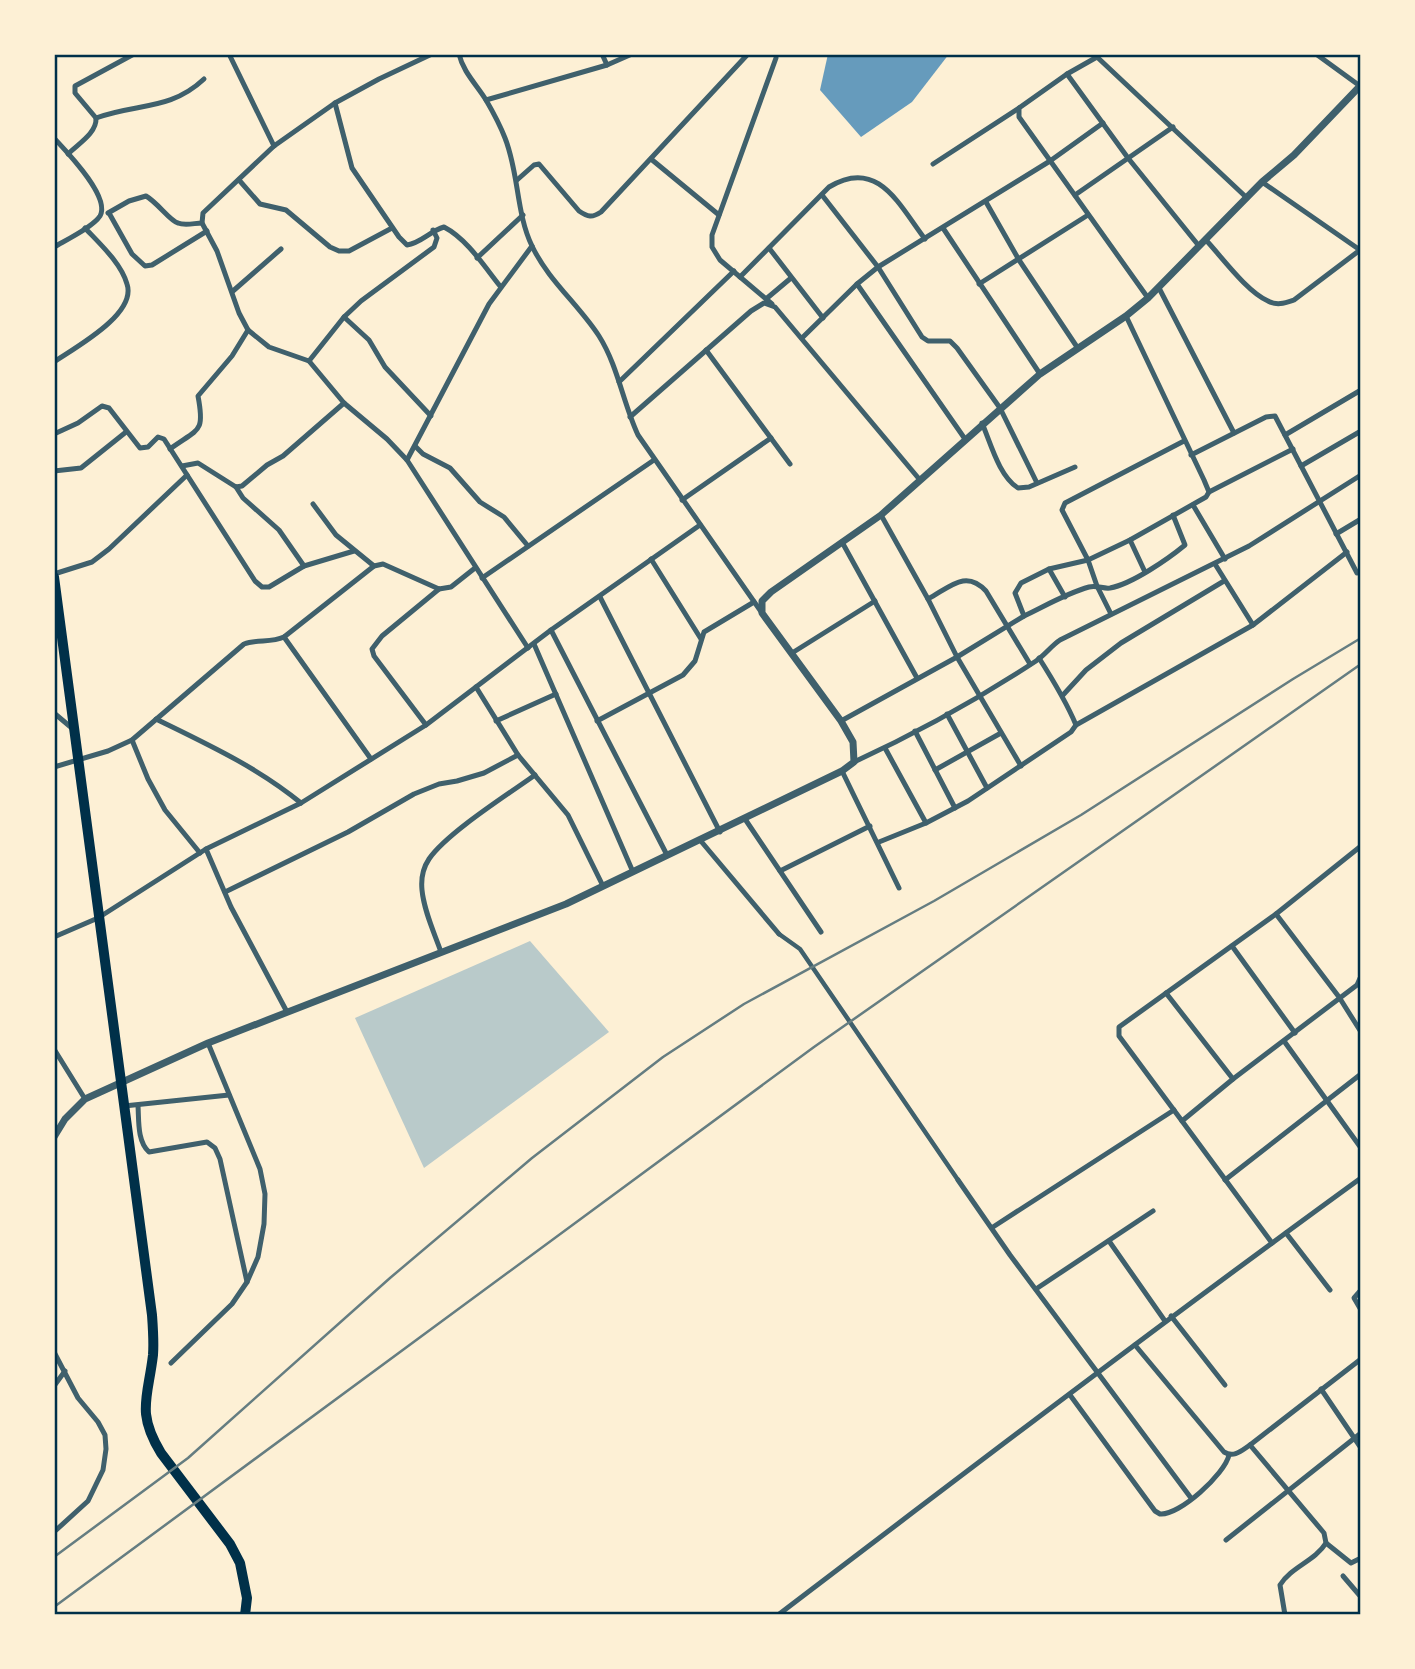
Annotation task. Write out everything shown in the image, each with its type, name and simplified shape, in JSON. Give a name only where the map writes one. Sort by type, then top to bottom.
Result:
[{"type":"highway","points":[[54,575],[152,1315],[152,1357],[144,1405],[146,1419],[152,1438],[161,1452],[230,1544],[240,1563],[247,1598],[245,1615]]},
{"type":"street","points":[[96,118],[75,93],[75,86],[134,54]]},
{"type":"street","points":[[229,54],[274,146]]},
{"type":"street","points":[[432,54],[335,103],[274,146],[203,213],[202,223],[248,330],[269,347],[309,361],[344,403],[387,439],[407,460],[528,648]]},
{"type":"street","points":[[459,54],[505,136],[532,246],[543,265],[598,335],[611,357],[630,417],[654,460],[841,721],[853,742],[854,762]]},
{"type":"street","points":[[602,54],[607,65]]},
{"type":"street","points":[[486,100],[607,65],[632,54]]},
{"type":"street","points":[[517,180],[534,165],[539,164],[579,211],[587,216],[594,216],[601,212],[748,54]]},
{"type":"street","points":[[762,613],[762,601],[771,592],[881,515],[1040,374],[1148,298],[1262,182],[1294,155],[1360,85],[1316,54]]},
{"type":"street","points":[[933,164],[1096,55],[1247,198]]},
{"type":"street","points":[[776,58],[712,235],[712,247],[720,260],[775,306],[920,480]]},
{"type":"street","points":[[1067,74],[1128,158],[1202,242],[1254,291],[1268,301],[1282,304],[1294,300],[1360,250],[1262,182]]},
{"type":"street","points":[[96,118],[125,108],[146,108],[168,102],[191,91],[204,79]]},
{"type":"street","points":[[335,103],[352,168],[407,245],[413,244],[433,230],[444,227],[452,231],[500,286]]},
{"type":"street","points":[[1019,108],[1019,117],[1148,298]]},
{"type":"street","points":[[68,154],[94,129],[96,118]]},
{"type":"street","points":[[802,338],[878,267],[986,202],[1103,123]]},
{"type":"street","points":[[1075,195],[1173,127]]},
{"type":"street","points":[[54,138],[93,187],[102,204],[101,215]]},
{"type":"street","points":[[651,159],[719,215]]},
{"type":"street","points":[[740,277],[822,194],[840,180],[853,176],[879,182],[925,239]]},
{"type":"street","points":[[239,180],[260,204],[286,210],[330,247],[339,251],[349,251],[393,228]]},
{"type":"street","points":[[822,194],[878,267],[922,337],[928,341],[950,341],[1000,408],[1037,483]]},
{"type":"street","points":[[54,247],[86,228],[101,215],[146,196],[178,223],[202,223]]},
{"type":"street","points":[[986,202],[1019,260],[1077,347]]},
{"type":"street","points":[[109,213],[132,254],[145,266],[152,265],[207,231]]},
{"type":"street","points":[[477,258],[523,215]]},
{"type":"street","points":[[979,284],[1088,215]]},
{"type":"street","points":[[54,362],[116,317],[127,303],[127,283],[120,269],[86,228]]},
{"type":"street","points":[[943,228],[1040,374]]},
{"type":"street","points":[[309,361],[344,317],[376,289],[434,247],[437,238],[433,230]]},
{"type":"street","points":[[407,460],[477,324],[500,286],[532,246]]},
{"type":"street","points":[[769,248],[823,318]]},
{"type":"street","points":[[233,291],[281,249]]},
{"type":"street","points":[[619,382],[734,271]]},
{"type":"street","points":[[766,299],[791,278]]},
{"type":"street","points":[[857,284],[965,439]]},
{"type":"street","points":[[1159,288],[1234,433]]},
{"type":"street","points":[[630,417],[764,303],[775,306]]},
{"type":"street","points":[[1126,316],[1209,492]]},
{"type":"street","points":[[344,317],[369,340],[385,367],[431,416]]},
{"type":"street","points":[[170,449],[199,428],[202,411],[198,396],[233,356],[248,330]]},
{"type":"street","points":[[706,350],[790,464]]},
{"type":"street","points":[[1285,435],[1361,390]]},
{"type":"street","points":[[236,487],[242,486],[267,465],[283,456],[344,403]]},
{"type":"street","points":[[54,434],[78,424],[102,406],[109,408],[140,449],[148,447],[158,437],[164,439],[255,581],[262,587],[269,587],[304,566],[354,551]]},
{"type":"street","points":[[1191,454],[1270,416],[1278,420],[1357,573]]},
{"type":"street","points":[[982,423],[1011,484],[1018,488],[1075,467]]},
{"type":"street","points":[[1301,466],[1361,431]]},
{"type":"street","points":[[54,471],[81,468],[126,432]]},
{"type":"street","points":[[682,500],[771,438]]},
{"type":"street","points":[[1111,614],[1088,560],[1062,510],[1065,503],[1184,441]]},
{"type":"street","points":[[415,446],[422,454],[450,468],[480,502],[504,517],[528,546]]},
{"type":"street","points":[[1024,616],[1015,593],[1017,587],[1049,569],[1088,560],[1130,540],[1201,502],[1209,492],[1293,449]]},
{"type":"street","points":[[482,578],[654,460]]},
{"type":"street","points":[[181,466],[192,463],[204,466],[236,487],[243,498],[279,530],[304,566]]},
{"type":"street","points":[[54,575],[76,568],[100,555],[130,531],[187,475]]},
{"type":"street","points":[[54,1137],[65,1119],[85,1099],[208,1043],[566,904],[842,771],[854,762],[980,696],[1039,658],[1060,640],[1249,546],[1361,475]]},
{"type":"street","points":[[313,504],[336,535],[374,566]]},
{"type":"street","points":[[1193,505],[1225,559]]},
{"type":"street","points":[[881,515],[957,657],[1021,766]]},
{"type":"street","points":[[841,721],[957,657],[1024,616],[1065,597],[1097,586],[1107,589],[1145,572],[1185,545],[1173,515]]},
{"type":"street","points":[[1336,534],[1361,519]]},
{"type":"street","points":[[54,937],[98,918],[203,851],[301,803],[426,725],[551,630],[701,525]]},
{"type":"street","points":[[1130,540],[1145,572]]},
{"type":"street","points":[[842,542],[917,678]]},
{"type":"street","points":[[879,842],[955,808],[1071,732],[1076,725],[1253,625],[1347,552]]},
{"type":"street","points":[[651,559],[701,639]]},
{"type":"street","points":[[54,767],[108,751],[132,740],[244,644],[254,640],[277,640],[284,636],[374,566],[383,564],[439,589]]},
{"type":"street","points":[[1215,564],[1253,625]]},
{"type":"street","points":[[426,725],[374,656],[372,649],[382,636],[439,589],[451,587],[475,568]]},
{"type":"street","points":[[1049,569],[1065,597]]},
{"type":"street","points":[[928,599],[957,582],[967,579],[977,581],[986,591],[1030,664]]},
{"type":"street","points":[[1063,695],[1086,670],[1121,643],[1224,581]]},
{"type":"street","points":[[600,597],[720,832]]},
{"type":"street","points":[[792,653],[875,601]]},
{"type":"street","points":[[597,721],[690,668],[695,661],[704,632],[754,602]]},
{"type":"street","points":[[551,630],[667,855]]},
{"type":"street","points":[[284,636],[371,759]]},
{"type":"street","points":[[534,643],[633,872]]},
{"type":"street","points":[[1039,658],[1063,695],[1076,725]]},
{"type":"street","points":[[476,687],[518,755],[568,815],[603,886]]},
{"type":"street","points":[[496,721],[556,694]]},
{"type":"street","points":[[54,713],[76,732]]},
{"type":"street","points":[[947,714],[987,788]]},
{"type":"street","points":[[156,719],[242,762],[301,803]]},
{"type":"street","points":[[915,732],[955,808]]},
{"type":"street","points":[[936,770],[1001,733]]},
{"type":"street","points":[[132,740],[148,779],[165,810],[203,851],[287,1012]]},
{"type":"street","points":[[885,748],[926,823]]},
{"type":"street","points":[[225,892],[348,832],[414,794],[439,784],[484,773],[518,755]]},
{"type":"street","points":[[842,771],[900,888]]},
{"type":"street","points":[[441,952],[422,889],[423,872],[428,860],[456,833],[535,775]]},
{"type":"street","points":[[745,819],[821,932]]},
{"type":"street","points":[[780,871],[870,826]]},
{"type":"street","points":[[700,840],[779,934],[800,949],[958,1180],[1191,1498]]},
{"type":"street","points":[[1272,1243],[1119,1036],[1119,1027],[1276,914],[1361,846]]},
{"type":"street","points":[[1276,914],[1339,997],[1360,1030]]},
{"type":"street","points":[[1232,946],[1295,1033]]},
{"type":"street","points":[[1361,958],[1361,967]]},
{"type":"street","points":[[1182,1121],[1357,985],[1361,976]]},
{"type":"street","points":[[1166,993],[1233,1079]]},
{"type":"street","points":[[1284,1041],[1361,1148]]},
{"type":"street","points":[[171,1363],[232,1304],[247,1282],[258,1257],[264,1224],[265,1194],[260,1169],[208,1043]]},
{"type":"street","points":[[54,1049],[85,1099]]},
{"type":"street","points":[[1225,1180],[1361,1074]]},
{"type":"street","points":[[124,1106],[229,1095]]},
{"type":"street","points":[[138,1106],[141,1136],[144,1147],[149,1152],[207,1142],[215,1148],[220,1159],[247,1282]]},
{"type":"street","points":[[993,1227],[1174,1110]]},
{"type":"street","points":[[778,1615],[1171,1316],[1360,1180]]},
{"type":"street","points":[[1036,1289],[1153,1211]]},
{"type":"street","points":[[1286,1233],[1330,1290]]},
{"type":"street","points":[[1109,1241],[1165,1321]]},
{"type":"street","points":[[1361,1290],[1354,1298],[1361,1310]]},
{"type":"street","points":[[1171,1316],[1225,1385]]},
{"type":"street","points":[[1135,1345],[1229,1455],[1250,1445],[1361,1359]]},
{"type":"street","points":[[54,1352],[78,1398],[105,1435],[106,1449],[103,1470],[88,1501],[54,1532]]},
{"type":"street","points":[[54,1386],[65,1371]]},
{"type":"street","points":[[1321,1389],[1361,1448]]},
{"type":"street","points":[[1070,1395],[1155,1511],[1166,1515],[1191,1498],[1225,1467],[1229,1455]]},
{"type":"street","points":[[1226,1540],[1288,1488],[1361,1433]]},
{"type":"street","points":[[1250,1445],[1324,1533],[1326,1543],[1351,1563],[1361,1558]]},
{"type":"street","points":[[1285,1615],[1279,1594],[1285,1577],[1321,1550],[1326,1543]]},
{"type":"street","points":[[1343,1576],[1361,1597]]},
{"type":"shaded area","points":[[530,941],[609,1032],[424,1168],[355,1018]]},
{"type":"water","points":[[828,54],[949,54],[912,102],[861,137],[820,90]]},
{"type":"railway","points":[[54,1557],[188,1458],[390,1278],[532,1158],[663,1057],[744,1004],[934,901],[1081,815],[1361,638]]},
{"type":"railway","points":[[54,1607],[814,1047],[1361,664]]}]
